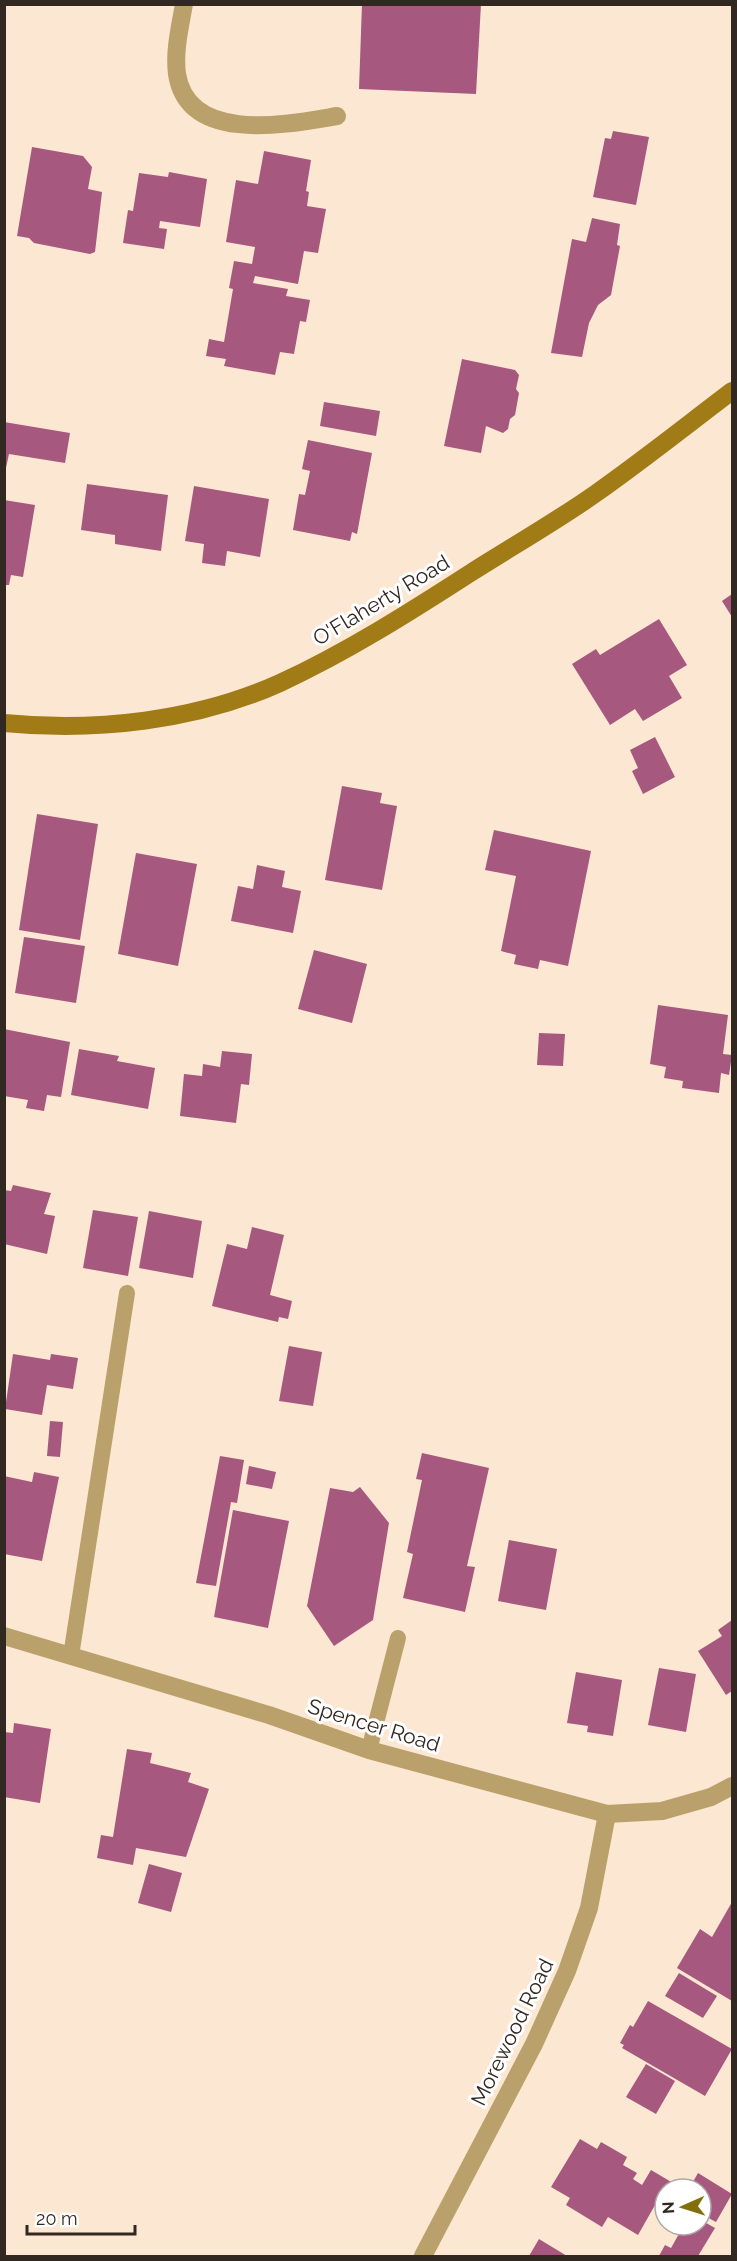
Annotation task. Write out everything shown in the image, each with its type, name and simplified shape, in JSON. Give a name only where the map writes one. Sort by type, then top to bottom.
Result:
[{"type":"street","points":[[184,4],[177,46],[177,74],[183,93],[196,108],[230,124],[272,127],[337,116]]},
{"type":"street","name":"O'Flaherty Road","points":[[4,723],[45,727],[99,725],[162,718],[231,700],[278,684],[335,655],[428,600],[594,495],[732,391]]},
{"type":"street","name":"Spencer Road","points":[[4,1636],[269,1715],[369,1750],[607,1814],[662,1811],[711,1797],[732,1786]]},
{"type":"street","name":"Morewood Road","points":[[423,2256],[534,2044],[567,1971],[589,1908],[607,1814]]},
{"type":"lane","points":[[71,1656],[127,1293]]},
{"type":"lane","points":[[369,1750],[398,1638]]},
{"type":"building","points":[[362,4],[481,4],[476,94],[359,89]]},
{"type":"building","points":[[613,131],[649,137],[636,205],[593,197],[605,138],[611,139]]},
{"type":"building","points":[[32,147],[83,156],[92,167],[88,189],[102,192],[95,252],[90,254],[34,243],[29,238],[17,236]]},
{"type":"building","points":[[264,151],[311,160],[306,191],[309,192],[307,206],[326,209],[318,253],[304,251],[298,284],[255,276],[253,283],[288,289],[286,296],[310,300],[306,322],[300,321],[294,354],[280,352],[275,375],[224,366],[226,359],[206,356],[209,339],[224,342],[233,289],[229,288],[234,261],[252,264],[255,247],[226,242],[236,180],[258,184]]},
{"type":"building","points":[[169,172],[207,179],[200,227],[160,221],[159,228],[167,229],[164,249],[123,243],[128,210],[133,211],[139,173],[168,177]]},
{"type":"building","points":[[592,218],[620,224],[617,245],[620,246],[611,295],[598,305],[589,323],[582,357],[551,353],[572,239],[586,242]]},
{"type":"building","points":[[462,359],[515,370],[519,375],[515,415],[510,419],[508,429],[503,433],[486,426],[481,453],[444,446]]},
{"type":"building","points":[[324,402],[380,411],[376,436],[320,426]]},
{"type":"building","points":[[4,422],[70,433],[65,463],[9,454],[4,477]]},
{"type":"building","points":[[308,440],[372,453],[357,534],[352,532],[350,541],[293,530],[299,494],[305,495],[310,471],[302,469]]},
{"type":"building","points":[[87,484],[168,495],[161,551],[115,544],[115,535],[81,530]]},
{"type":"building","points":[[194,486],[269,499],[260,557],[227,551],[225,566],[202,563],[204,544],[185,541]]},
{"type":"building","points":[[4,500],[35,505],[23,577],[11,575],[9,585],[4,585]]},
{"type":"building","points":[[732,594],[732,617],[722,601]]},
{"type":"building","points":[[659,619],[687,665],[669,676],[682,698],[643,721],[635,709],[610,725],[572,664],[596,649],[600,655]]},
{"type":"building","points":[[655,737],[675,777],[643,794],[632,771],[638,768],[630,750]]},
{"type":"building","points":[[342,786],[382,793],[380,803],[397,806],[382,890],[325,880]]},
{"type":"building","points":[[37,814],[98,824],[80,940],[19,930]]},
{"type":"building","points":[[494,830],[591,851],[568,966],[540,960],[538,969],[514,964],[516,955],[501,951],[516,876],[485,870]]},
{"type":"building","points":[[136,853],[197,864],[178,966],[118,954]]},
{"type":"building","points":[[257,865],[285,871],[282,887],[301,891],[293,933],[231,921],[238,886],[253,889]]},
{"type":"building","points":[[24,937],[85,946],[76,1003],[15,993]]},
{"type":"building","points":[[314,950],[367,964],[352,1023],[298,1009]]},
{"type":"building","points":[[658,1005],[728,1015],[723,1054],[732,1055],[729,1075],[721,1073],[719,1093],[682,1088],[683,1081],[664,1078],[666,1067],[650,1064]]},
{"type":"building","points":[[4,1029],[70,1042],[61,1097],[47,1095],[44,1111],[26,1108],[28,1100],[4,1096]]},
{"type":"building","points":[[539,1033],[565,1034],[563,1066],[537,1065]]},
{"type":"building","points":[[79,1049],[119,1056],[117,1061],[155,1068],[148,1109],[71,1095]]},
{"type":"building","points":[[222,1051],[252,1054],[249,1085],[241,1084],[236,1123],[180,1116],[184,1074],[202,1076],[203,1064],[220,1067]]},
{"type":"building","points":[[13,1185],[51,1193],[44,1214],[55,1216],[47,1254],[4,1244],[4,1190],[11,1191]]},
{"type":"building","points":[[93,1210],[138,1217],[128,1276],[83,1268]]},
{"type":"building","points":[[149,1211],[202,1221],[193,1278],[139,1268]]},
{"type":"building","points":[[252,1227],[284,1235],[270,1295],[292,1301],[288,1319],[279,1317],[278,1322],[212,1306],[227,1244],[247,1249]]},
{"type":"building","points":[[289,1346],[322,1352],[313,1406],[279,1401]]},
{"type":"building","points":[[13,1354],[50,1360],[51,1354],[78,1358],[73,1389],[47,1385],[42,1415],[5,1409]]},
{"type":"building","points":[[50,1421],[63,1422],[60,1457],[47,1456]]},
{"type":"building","points":[[422,1453],[489,1468],[467,1566],[475,1567],[465,1612],[403,1598],[413,1554],[407,1552],[422,1480],[416,1479]]},
{"type":"building","points":[[220,1456],[244,1460],[237,1503],[231,1502],[216,1586],[196,1583]]},
{"type":"building","points":[[249,1466],[276,1472],[272,1489],[246,1484]]},
{"type":"building","points":[[34,1472],[59,1477],[42,1561],[4,1554],[4,1476],[32,1482]]},
{"type":"building","points":[[360,1487],[389,1523],[373,1620],[334,1646],[307,1606],[330,1488],[353,1492]]},
{"type":"building","points":[[233,1510],[289,1521],[268,1628],[214,1617]]},
{"type":"building","points":[[509,1540],[557,1549],[546,1610],[498,1601]]},
{"type":"building","points":[[732,1620],[732,1691],[726,1695],[698,1651],[722,1636],[718,1630]]},
{"type":"building","points":[[659,1668],[696,1674],[686,1732],[648,1725]]},
{"type":"building","points":[[576,1672],[622,1680],[613,1736],[587,1732],[588,1726],[567,1723]]},
{"type":"building","points":[[14,1723],[51,1729],[40,1803],[4,1797],[4,1732],[13,1733]]},
{"type":"building","points":[[127,1749],[152,1753],[150,1763],[191,1773],[188,1782],[209,1789],[186,1857],[136,1848],[133,1865],[97,1858],[101,1835],[113,1837]]},
{"type":"building","points":[[149,1864],[182,1873],[171,1912],[138,1903]]},
{"type":"building","points":[[732,1902],[732,2001],[677,1968],[700,1929],[712,1937]]},
{"type":"building","points":[[679,1973],[717,1996],[703,2018],[665,1996]]},
{"type":"building","points":[[648,2001],[732,2049],[705,2096],[622,2048],[624,2045],[620,2043],[630,2025],[633,2027]]},
{"type":"building","points":[[646,2064],[675,2081],[656,2114],[626,2097]]},
{"type":"building","points":[[580,2139],[597,2149],[601,2142],[627,2157],[623,2165],[637,2173],[633,2179],[642,2185],[651,2170],[663,2177],[653,2177],[653,2209],[638,2235],[608,2217],[602,2227],[566,2205],[570,2198],[551,2187]]},
{"type":"building","points":[[713,2182],[732,2194],[716,2222],[713,2220]]},
{"type":"building","points":[[677,2237],[710,2237],[698,2256],[659,2256],[665,2245],[671,2248]]},
{"type":"building","points":[[539,2239],[567,2256],[529,2256]]}]
